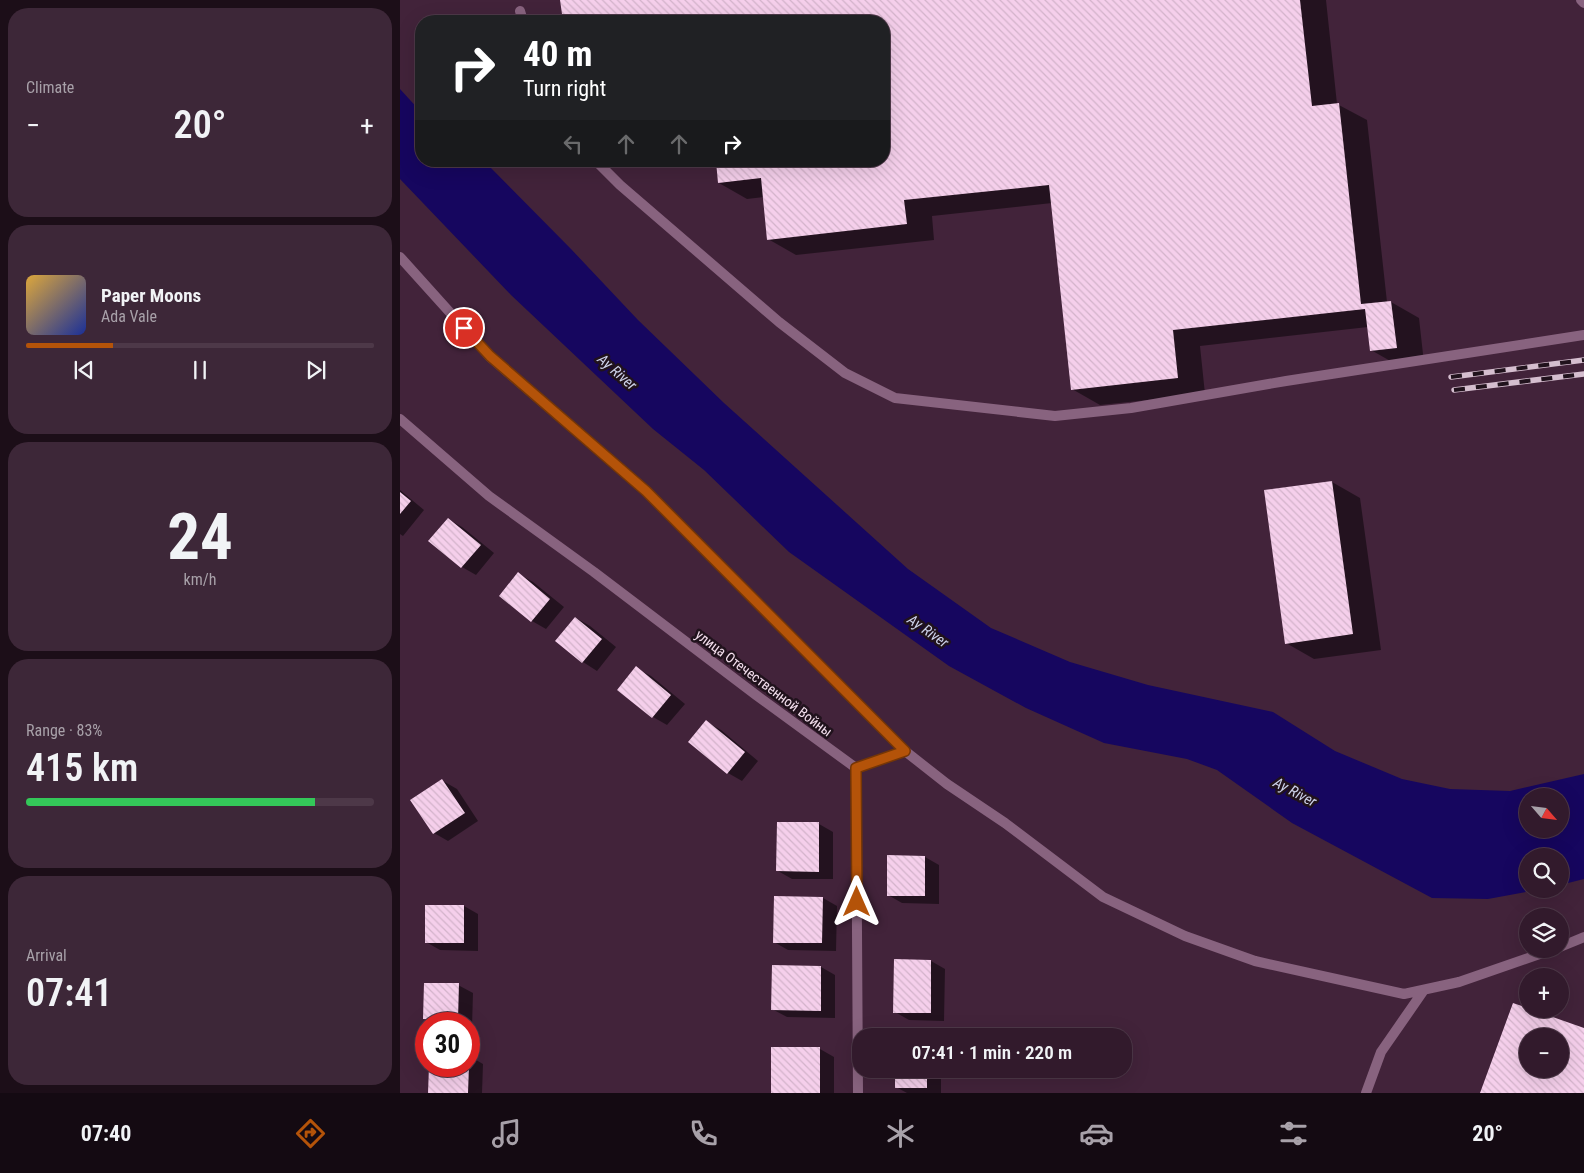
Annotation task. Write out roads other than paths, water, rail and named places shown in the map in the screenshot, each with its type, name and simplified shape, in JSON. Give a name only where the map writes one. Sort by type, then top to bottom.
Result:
[{"type":"street","points":[[1581,0],[1584,3]]},
{"type":"street","points":[[602,167],[620,185],[787,327],[845,373],[895,398],[1055,416],[1131,408],[1286,380],[1584,335]]},
{"type":"street","points":[[400,257],[490,356],[646,491],[905,751],[947,784],[1005,823],[1103,897],[1185,936],[1255,961],[1404,994],[1459,982],[1528,958]]},
{"type":"street","name":"улица Отечественной Войны","points":[[400,419],[489,496],[856,768]]},
{"type":"street","points":[[858,1093],[856,768],[905,751]]},
{"type":"street","points":[[1569,943],[1584,937]]},
{"type":"street","points":[[1366,1093],[1381,1052],[1424,990]]},
{"type":"water","name":"Ay River","points":[[400,89],[415,105],[415,167],[490,167],[638,320],[724,403],[908,569],[991,628],[1070,662],[1148,685],[1273,712],[1335,751],[1402,779],[1450,789],[1510,791],[1519,789],[1519,838],[1569,838],[1569,788],[1523,788],[1584,774],[1584,879],[1569,883],[1569,848],[1519,848],[1519,893],[1488,899],[1432,898],[1292,823],[1217,770],[1187,759],[1104,743],[1026,708],[949,666],[789,552],[704,470],[653,429],[511,295],[400,179]]},
{"type":"railway","points":[[1451,377],[1584,360]]},
{"type":"railway","points":[[1454,390],[1584,374]]}]
